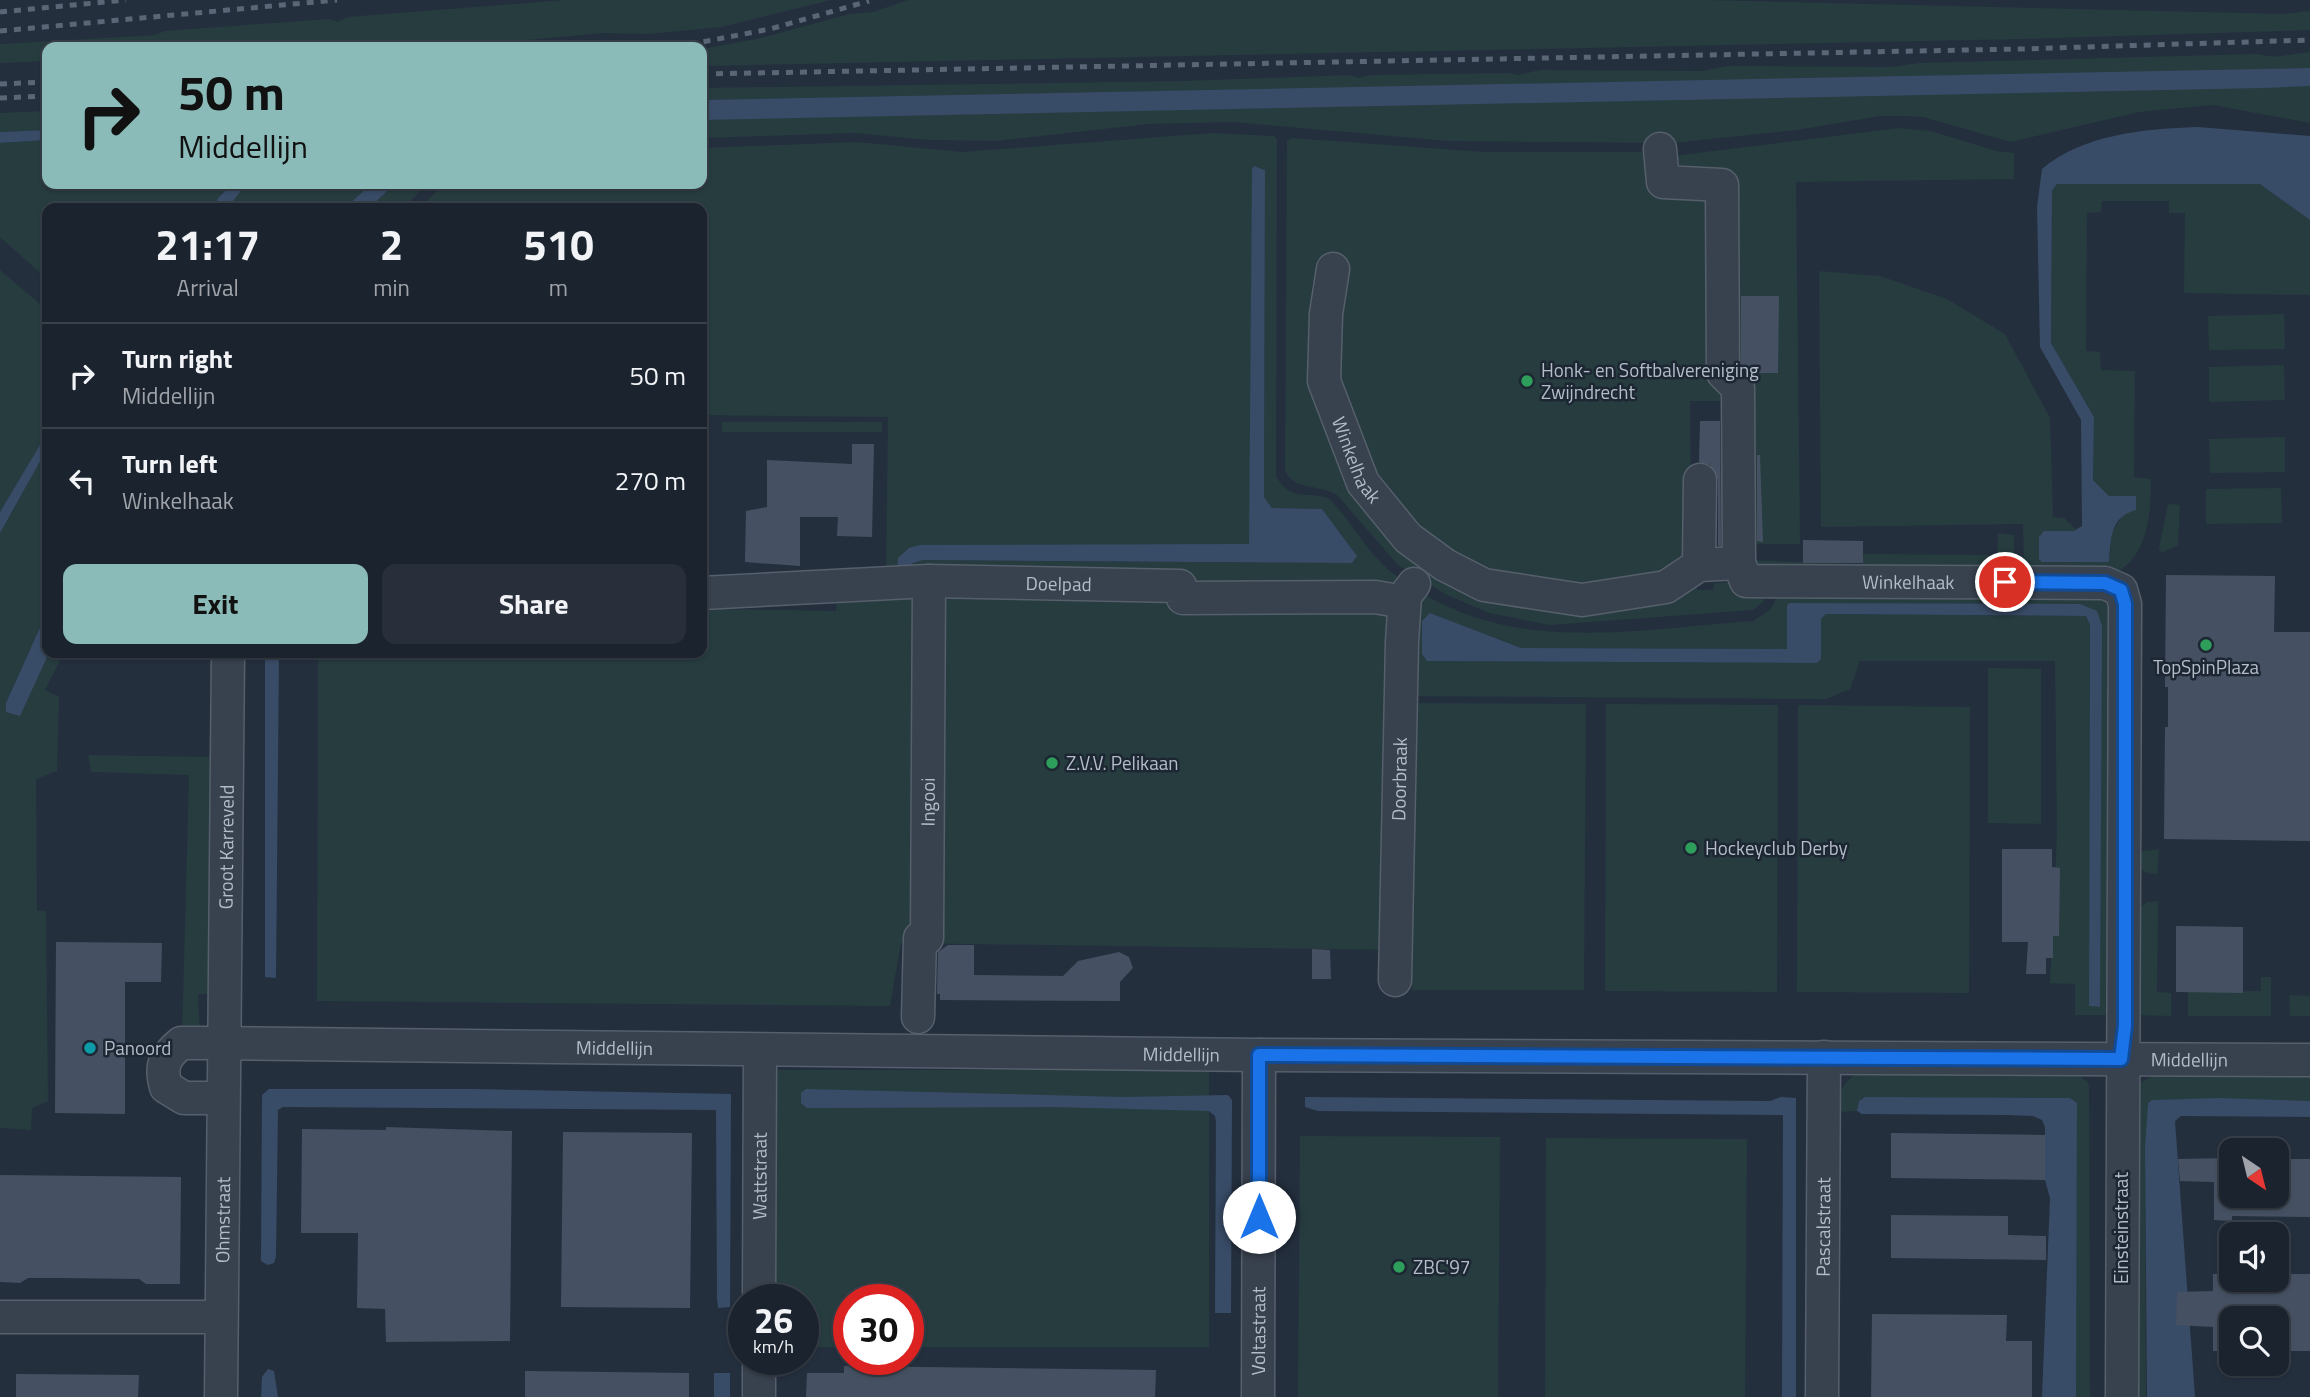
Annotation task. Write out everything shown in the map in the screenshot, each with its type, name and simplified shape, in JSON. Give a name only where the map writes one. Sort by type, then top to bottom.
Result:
[{"type":"street","points":[[1660,149],[1663,182],[1722,185],[1724,373],[1738,388],[1739,563],[1699,565],[1700,480]]},
{"type":"street","name":"Winkelhaak","points":[[1333,269],[1326,314],[1324,381],[1363,483],[1408,538],[1445,565],[1484,585],[1582,600],[1665,587],[1699,565]]},
{"type":"street","name":"Winkelhaak","points":[[1739,563],[1746,581],[2105,583],[2121,590],[2125,604],[2125,1026],[2121,1059]]},
{"type":"street","name":"Doelpad","points":[[707,593],[929,581],[1180,586],[1183,598],[1375,597],[1410,593]]},
{"type":"street","name":"Ingooi","points":[[918,1017],[920,938],[926,938],[929,581]]},
{"type":"street","name":"Doorbraak","points":[[1395,980],[1410,593]]},
{"type":"street","name":"Groot Karreveld","points":[[223,1043],[228,658]]},
{"type":"street","points":[[223,1043],[181,1043],[167,1055],[161,1070],[166,1087],[184,1098],[223,1098]]},
{"type":"street","name":"Middellijn","points":[[223,1043],[1259,1055],[2310,1060]]},
{"type":"street","name":"Ohmstraat","points":[[221,1397],[223,1043]]},
{"type":"street","name":"Wattstraat","points":[[759,1284],[760,1050]]},
{"type":"street","name":"Voltastraat","points":[[1258,1397],[1259,1055]]},
{"type":"street","name":"Pascalstraat","points":[[1822,1397],[1824,1057]]},
{"type":"street","name":"Einsteinstraat","points":[[2121,1059],[2122,1397]]},
{"type":"street","points":[[0,1317],[221,1317]]},
{"type":"street","points":[[759,1375],[759,1397]]},
{"type":"green space","points":[[565,0],[831,0],[722,27],[647,34],[603,33],[493,42],[42,42],[42,61],[0,63],[0,44],[155,35],[165,31],[329,19],[338,22],[348,17]]},
{"type":"green space","points":[[908,0],[1704,0],[2284,14],[2310,11],[2310,30],[2021,39],[707,66],[707,48],[757,39],[849,14],[873,12]]},
{"type":"green space","points":[[2310,52],[2310,68],[707,100],[707,88],[1186,81],[1350,75],[1359,78],[1370,75],[1518,75],[1540,70],[1702,71],[1727,66],[1891,67],[1920,63],[2256,54],[2274,57]]},
{"type":"green space","points":[[2310,86],[2310,123],[2213,105],[2139,112],[2011,142],[1923,117],[1902,116],[1880,116],[1796,130],[1673,143],[1448,141],[1233,122],[1148,124],[996,141],[930,140],[854,133],[707,138],[707,120]]},
{"type":"green space","points":[[42,111],[42,130],[0,132],[0,113]]},
{"type":"green space","points":[[1898,128],[1931,131],[1996,151],[2014,153],[2014,179],[1796,182],[1800,544],[1751,544],[1737,375],[1735,203],[1668,176],[1673,156]]},
{"type":"green space","points":[[1212,133],[1274,136],[1277,140],[1276,476],[1293,493],[1328,498],[1390,571],[1432,599],[1475,617],[1519,628],[1610,632],[1753,621],[1770,610],[1779,594],[2097,591],[2110,600],[2111,1015],[2075,1015],[2075,984],[2050,983],[2057,834],[2055,661],[1860,661],[1850,689],[1826,699],[1407,696],[1400,950],[901,943],[890,1006],[317,1001],[318,658],[707,658],[707,606],[715,609],[836,611],[837,600],[886,579],[888,417],[707,415],[707,203],[424,203],[439,189],[707,189],[707,148],[856,142],[963,152]],"holes":[[[1261,167],[1265,171],[1264,497],[1272,508],[1322,509],[1356,555],[1352,563],[923,560],[913,563],[896,580],[898,558],[1249,544]],[[1787,605],[2097,611],[2100,1007],[2089,1006],[2090,625],[2086,616],[1826,614],[1821,619],[1821,659],[1817,663],[1427,661],[1430,613],[1521,648],[1787,649]]]},
{"type":"green space","name":"Honk- en Softbalvereniging Zwijndrecht","points":[[1292,138],[1485,152],[1651,152],[1656,157],[1659,188],[1715,189],[1715,376],[1737,401],[1690,401],[1691,484],[1697,493],[1698,563],[1670,576],[1695,575],[1697,590],[1713,590],[1714,583],[1737,582],[1743,588],[1766,590],[1763,602],[1753,610],[1550,625],[1489,613],[1445,594],[1398,565],[1337,495],[1300,484],[1289,477],[1285,470],[1287,141]],"holes":[[[1342,264],[1331,337],[1334,374],[1340,402],[1348,429],[1372,481],[1405,526],[1433,549],[1507,581],[1545,588],[1583,590],[1659,579],[1657,592],[1634,601],[1609,606],[1521,608],[1482,598],[1447,580],[1414,557],[1386,528],[1361,495],[1341,460],[1326,423],[1316,385],[1312,360],[1312,284],[1322,283],[1323,266]]]},
{"type":"green space","points":[[42,140],[42,189],[227,189],[216,203],[42,203],[42,275],[0,237],[0,143]]},
{"type":"green space","points":[[2058,184],[2260,184],[2310,220],[2310,295],[2184,293],[2185,213],[2169,213],[2169,201],[2102,201],[2101,212],[2087,213],[2086,351],[2100,352],[2101,370],[2135,371],[2134,477],[2151,479],[2148,521],[2139,549],[2132,560],[2108,575],[2024,568],[2023,524],[1821,527],[1819,271],[1880,276],[1947,299],[2005,334],[2050,418],[2053,517],[2064,518],[2109,561],[2112,532],[2135,496],[2109,496],[2093,480],[2094,417],[2051,343],[2052,191]]},
{"type":"green space","points":[[243,189],[366,189],[350,203],[231,203]]},
{"type":"green space","points":[[390,189],[423,189],[408,203],[374,203]]},
{"type":"green space","points":[[0,270],[42,306],[42,441],[0,512]]},
{"type":"green space","points":[[2284,314],[2285,349],[2209,350],[2208,316]]},
{"type":"green space","points":[[2284,365],[2285,400],[2209,402],[2209,367]]},
{"type":"green space","points":[[722,422],[882,422],[882,432],[722,432]]},
{"type":"green space","points":[[2285,437],[2285,472],[2210,473],[2209,439]]},
{"type":"green space","points":[[42,458],[42,623],[6,703],[6,712],[20,715],[47,658],[61,658],[45,690],[59,697],[57,771],[36,779],[37,911],[46,911],[48,1101],[32,1108],[31,1130],[0,1128],[0,533]]},
{"type":"green space","points":[[2281,488],[2282,523],[2206,524],[2206,489]]},
{"type":"green space","points":[[2168,504],[2180,505],[2178,545],[2161,553],[2159,548]]},
{"type":"green space","points":[[1998,533],[2014,535],[2014,570],[1750,572],[1742,560],[1862,564],[1863,554],[1997,555]]},
{"type":"green space","points":[[1988,668],[2041,669],[2041,824],[1988,823]]},
{"type":"green space","points":[[1413,703],[1586,704],[1584,990],[1412,990]]},
{"type":"green space","name":"Hockeyclub Derby","points":[[1606,704],[1778,705],[1777,992],[1605,991]]},
{"type":"green space","name":"Hockeyclub Derby","points":[[1798,705],[1970,707],[1969,993],[1797,992]]},
{"type":"green space","points":[[88,755],[211,757],[209,984],[208,994],[198,994],[200,1036],[182,1037],[189,775],[91,772]]},
{"type":"green space","points":[[2159,849],[2157,874],[2144,871],[2139,865],[2136,852]]},
{"type":"green space","points":[[2158,901],[2157,992],[2171,993],[2171,1016],[2134,1015],[2139,909],[2147,902]]},
{"type":"green space","points":[[2261,977],[2271,977],[2271,1016],[2188,1016],[2188,992],[2261,991]]},
{"type":"green space","points":[[2289,995],[2310,996],[2310,1016],[2290,1016]]},
{"type":"green space","points":[[776,1070],[1209,1070],[1209,1347],[924,1347],[924,1284],[833,1284],[833,1347],[819,1347],[819,1284],[775,1284]]},
{"type":"green space","points":[[1858,1072],[2081,1072],[2081,1078],[2087,1081],[2089,1087],[2090,1397],[2076,1397],[2076,1168],[2070,1098],[1865,1097],[1859,1101],[1857,1111],[1838,1112],[1842,1089]]},
{"type":"green space","points":[[2310,1073],[2310,1101],[2199,1100],[2145,1147],[2146,1397],[2134,1397],[2136,1091],[2142,1082],[2155,1074]]},
{"type":"green space","name":"ZBC'97","points":[[1300,1136],[1500,1137],[1498,1397],[1298,1397]]},
{"type":"green space","points":[[1546,1138],[1747,1139],[1745,1397],[1545,1397]]},
{"type":"water","points":[[2310,68],[2310,86],[2263,88],[707,120],[707,100]]},
{"type":"water","points":[[2197,127],[2310,136],[2310,220],[2260,184],[2057,184],[2052,191],[2051,343],[2094,417],[2093,480],[2109,496],[2136,496],[2136,510],[2127,513],[2117,523],[2109,562],[2042,562],[2039,559],[2039,537],[2044,531],[2074,531],[2082,526],[2081,420],[2040,347],[2037,207],[2042,169],[2058,157],[2095,141],[2157,129]]},
{"type":"water","points":[[42,130],[42,140],[0,143],[0,132]]},
{"type":"water","points":[[1254,166],[1265,170],[1264,497],[1272,508],[1322,509],[1357,556],[1352,563],[923,560],[913,563],[896,581],[898,558],[909,548],[920,545],[1249,544]]},
{"type":"water","points":[[227,189],[243,189],[231,203],[216,203]]},
{"type":"water","points":[[366,189],[390,189],[374,203],[350,203]]},
{"type":"water","points":[[42,441],[42,458],[0,533],[0,512]]},
{"type":"water","points":[[2080,604],[2097,611],[2102,626],[2100,1007],[2089,1006],[2090,625],[2086,616],[1826,614],[1821,619],[1821,659],[1817,663],[1427,661],[1422,654],[1422,621],[1430,613],[1521,648],[1787,649],[1787,605]]},
{"type":"water","points":[[42,623],[42,658],[47,658],[20,716],[6,712],[6,703]]},
{"type":"water","points":[[265,658],[279,658],[276,978],[265,977]]},
{"type":"water","points":[[269,1089],[473,1089],[731,1094],[728,1307],[718,1308],[717,1298],[716,1110],[283,1107],[278,1110],[276,1256],[274,1263],[268,1265],[261,1261],[262,1095]]},
{"type":"water","points":[[806,1089],[1124,1097],[1228,1095],[1232,1100],[1231,1313],[1215,1313],[1216,1122],[1215,1116],[1209,1111],[1052,1107],[807,1108],[801,1103],[801,1093]]},
{"type":"water","points":[[1305,1097],[1770,1101],[1781,1097],[1796,1098],[1796,1397],[1782,1397],[1783,1115],[1318,1111],[1305,1107]]},
{"type":"water","points":[[1865,1097],[2070,1098],[2077,1103],[2076,1397],[2042,1397],[2050,1198],[2045,1180],[2045,1127],[2042,1120],[2033,1116],[2006,1115],[1862,1114],[1857,1111],[1859,1101]]},
{"type":"water","points":[[2218,1098],[2310,1101],[2310,1117],[2181,1116],[2175,1121],[2195,1397],[2147,1397],[2145,1147],[2148,1103],[2152,1100]]},
{"type":"water","points":[[268,1369],[274,1371],[278,1397],[261,1397],[262,1377]]},
{"type":"water","points":[[714,1373],[728,1373],[730,1397],[714,1397]]},
{"type":"building","points":[[1741,296],[1779,296],[1778,373],[1749,373],[1741,365]]},
{"type":"building","points":[[1700,421],[1720,421],[1721,546],[1718,546],[1718,480],[1710,465],[1699,462]]},
{"type":"building","points":[[852,444],[874,444],[872,537],[837,536],[838,517],[800,517],[800,566],[745,562],[746,511],[767,507],[767,460],[852,464]]},
{"type":"building","points":[[1757,455],[1760,455],[1763,542],[1757,541]]},
{"type":"building","points":[[1803,540],[1863,541],[1863,563],[1803,563]]},
{"type":"building","points":[[2166,575],[2275,576],[2274,632],[2310,632],[2310,841],[2164,839],[2165,727],[2168,727],[2168,687],[2165,687]]},
{"type":"building","points":[[2002,849],[2052,849],[2052,867],[2060,868],[2059,936],[2053,936],[2053,958],[2046,958],[2046,974],[2026,974],[2028,942],[2002,942]]},
{"type":"building","points":[[2176,926],[2243,927],[2243,993],[2176,992]]},
{"type":"building","name":"Panoord","points":[[56,942],[162,943],[161,982],[125,982],[125,1114],[55,1113]]},
{"type":"building","points":[[948,945],[974,945],[974,975],[1063,976],[1078,961],[1119,952],[1129,957],[1133,968],[1120,982],[1120,1001],[940,1000],[940,994],[937,994],[938,952]]},
{"type":"building","points":[[1312,949],[1330,950],[1331,979],[1312,979]]},
{"type":"building","points":[[386,1127],[512,1131],[510,1341],[386,1342],[385,1309],[357,1308],[358,1233],[301,1233],[302,1129],[386,1130]]},
{"type":"building","points":[[563,1132],[692,1133],[690,1308],[561,1307]]},
{"type":"building","points":[[1891,1133],[2045,1135],[2045,1180],[1891,1178]]},
{"type":"building","points":[[2219,1158],[2219,1208],[2289,1208],[2289,1159],[2310,1159],[2310,1217],[2232,1216],[2232,1221],[2214,1220],[2214,1182],[2180,1181],[2178,1159]]},
{"type":"building","points":[[0,1175],[181,1177],[180,1284],[146,1284],[139,1279],[63,1278],[28,1278],[20,1283],[0,1282]]},
{"type":"building","points":[[1891,1215],[2008,1216],[2008,1235],[2046,1236],[2046,1260],[1891,1258]]},
{"type":"building","points":[[2213,1274],[2219,1274],[2219,1292],[2289,1292],[2289,1274],[2310,1274],[2310,1351],[2289,1351],[2289,1306],[2219,1306],[2219,1351],[2213,1351],[2213,1327],[2176,1325],[2177,1292],[2213,1291]]},
{"type":"building","points":[[1872,1314],[2007,1315],[2006,1341],[2032,1341],[2032,1397],[1871,1397]]},
{"type":"building","points":[[924,1367],[1156,1370],[1155,1397],[806,1397],[807,1375],[924,1375]]},
{"type":"building","points":[[525,1371],[689,1373],[689,1397],[525,1397]]},
{"type":"building","points":[[16,1374],[139,1375],[138,1397],[16,1397]]},
{"type":"railway","points":[[0,12],[126,0]]},
{"type":"railway","points":[[0,31],[337,0]]},
{"type":"railway","points":[[702,42],[770,29],[869,1]]},
{"type":"railway","points":[[707,74],[2021,49],[2310,40]]},
{"type":"railway","points":[[0,84],[42,82]]},
{"type":"railway","points":[[0,98],[42,96]]},
{"type":"place","name":"Honk- en Softbalvereniging Zwijndrecht","points":[[1527,381]]},
{"type":"place","name":"TopSpinPlaza","points":[[2206,645]]},
{"type":"place","name":"Z.V.V. Pelikaan","points":[[1052,763]]},
{"type":"place","name":"Hockeyclub Derby","points":[[1691,848]]},
{"type":"place","name":"Panoord","points":[[90,1048]]},
{"type":"place","name":"ZBC'97","points":[[1399,1267]]},
{"type":"route","points":[[1259,1217],[1259,1055],[2121,1059],[2125,1026],[2125,604],[2121,590],[2105,583],[2005,582]]}]
